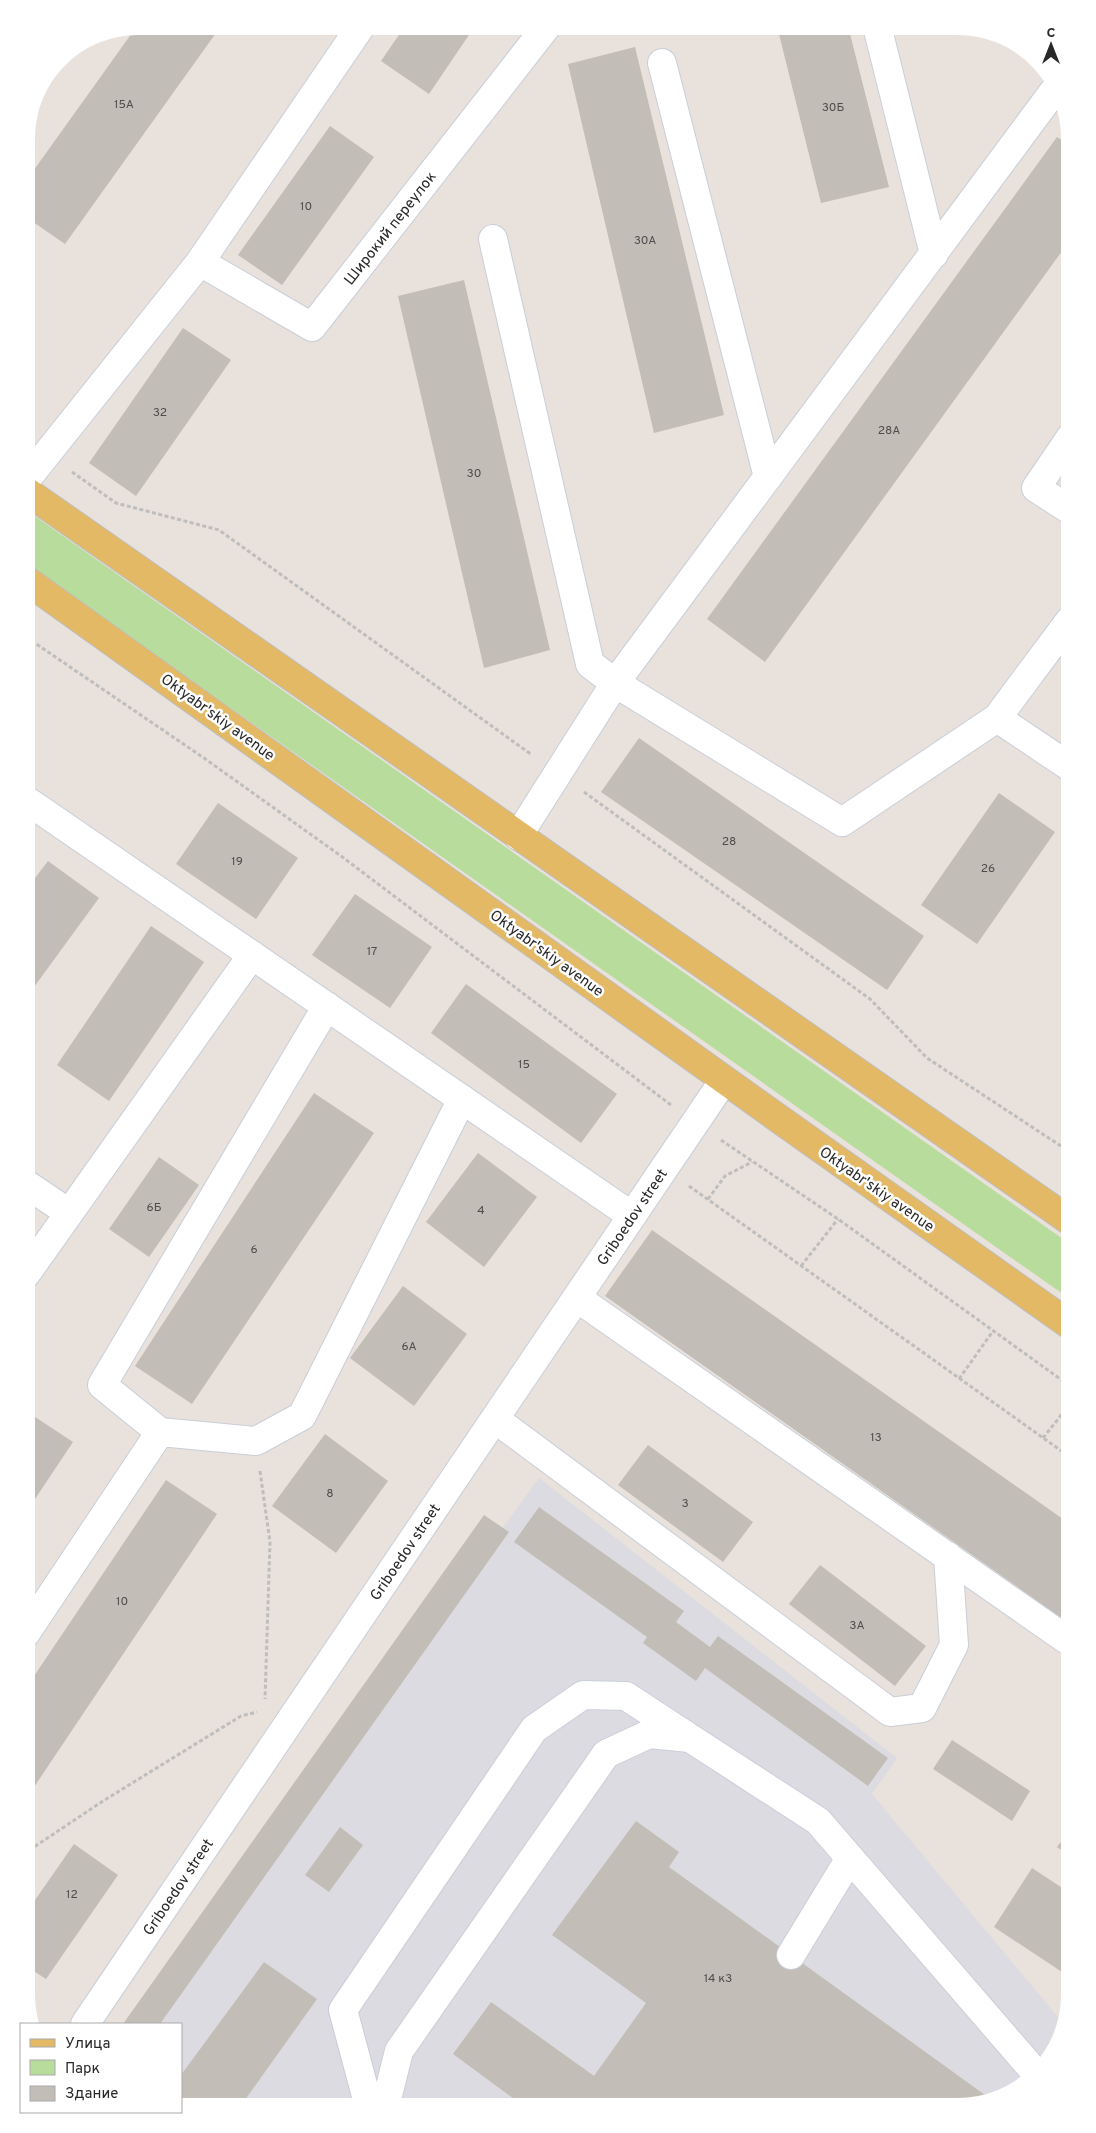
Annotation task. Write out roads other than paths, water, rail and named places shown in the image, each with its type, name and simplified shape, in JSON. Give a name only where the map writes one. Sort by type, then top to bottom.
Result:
[{"type":"main road","points":[[35,497],[1061,1215]]},
{"type":"main road","name":"Oktyabr'skiy avenue","points":[[35,586],[724,1080],[1061,1319]]},
{"type":"street","points":[[35,469],[200,262],[355,35]]},
{"type":"street","name":"Широкий переулок","points":[[200,262],[312,326],[540,35]]},
{"type":"street","points":[[879,35],[934,254]]},
{"type":"street","points":[[662,63],[768,477]]},
{"type":"street","points":[[518,836],[615,683],[1051,94]]},
{"type":"street","points":[[493,239],[590,664],[615,683],[842,822],[998,718],[1061,632]]},
{"type":"street","points":[[1061,451],[1036,488],[1061,504]]},
{"type":"street","points":[[998,718],[1061,761]]},
{"type":"street","points":[[35,806],[632,1216]]},
{"type":"street","points":[[35,1261],[252,955]]},
{"type":"street","points":[[327,1006],[102,1385],[160,1432],[256,1441],[302,1416],[462,1099]]},
{"type":"street","name":"Griboedov street","points":[[86,2023],[724,1080]]},
{"type":"street","points":[[35,1190],[69,1213]]},
{"type":"street","points":[[577,1298],[1061,1636]]},
{"type":"street","points":[[495,1419],[890,1712],[922,1708],[954,1645],[948,1556]]},
{"type":"street","points":[[35,1620],[160,1432]]},
{"type":"street","points":[[367,2098],[343,2010],[534,1729],[583,1695],[626,1696],[818,1821],[1031,2068]]},
{"type":"street","points":[[387,2098],[399,2051],[606,1754],[649,1734],[690,1738]]},
{"type":"street","points":[[791,1954],[850,1858]]}]
